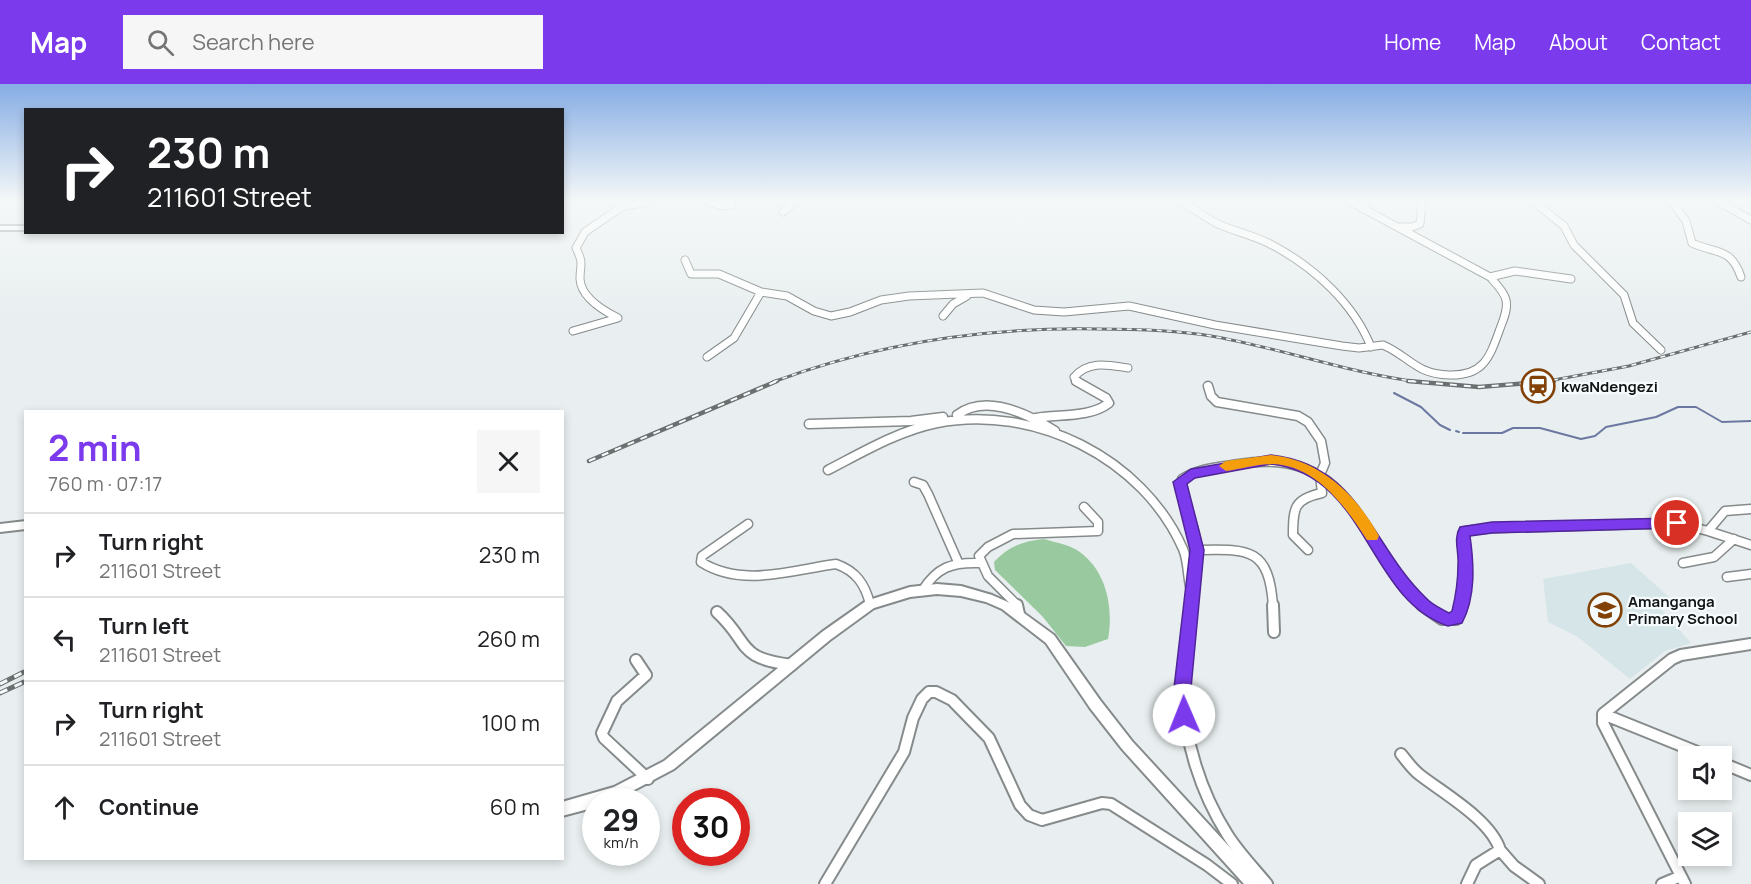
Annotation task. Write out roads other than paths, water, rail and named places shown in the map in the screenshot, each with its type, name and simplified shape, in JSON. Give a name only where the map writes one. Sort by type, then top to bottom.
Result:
[{"type":"street","points":[[573,331],[618,318],[595,306],[582,285],[580,281],[583,262],[576,248],[579,239]]},
{"type":"street","points":[[1258,239],[1273,245],[1310,268],[1329,286],[1363,327],[1371,347]]},
{"type":"street","points":[[686,260],[692,274],[719,274],[761,292],[787,296],[814,311],[831,316],[850,312],[881,300],[975,292],[992,294],[1018,306],[1041,311],[1064,312],[1129,306],[1215,325],[1342,346],[1379,345],[1389,347],[1410,363],[1424,370],[1449,375],[1474,373],[1484,366],[1491,354],[1506,310],[1504,293],[1490,277],[1418,239]]},
{"type":"street","points":[[1571,239],[1624,295],[1628,302],[1630,318],[1637,329],[1662,350]]},
{"type":"street","points":[[1692,239],[1692,243],[1729,255],[1738,263],[1741,277]]},
{"type":"street","points":[[1490,277],[1515,271],[1571,279]]},
{"type":"street","points":[[706,357],[720,350],[734,338],[761,292]]},
{"type":"street","points":[[943,316],[956,302],[975,292]]},
{"type":"street","points":[[957,415],[963,408],[978,405],[1036,418],[1097,411],[1109,403],[1106,398],[1074,380],[1076,374],[1094,364],[1128,368]]},
{"type":"street","points":[[1208,386],[1211,396],[1217,402],[1304,418],[1321,441],[1325,463],[1320,475],[1322,493],[1303,497],[1294,509],[1293,535],[1308,550]]},
{"type":"street","points":[[809,424],[911,421],[984,414],[1007,423]]},
{"type":"street","points":[[1036,418],[1058,433],[1106,458],[1147,494],[1183,551],[1187,564],[1188,584],[1193,595]]},
{"type":"street","points":[[828,470],[894,437],[925,426],[975,419],[1058,433]]},
{"type":"street","points":[[1267,884],[1228,836],[1213,810],[1192,753],[1184,715],[1183,688],[1197,550],[1180,482],[1186,476],[1217,467],[1271,459],[1286,461],[1320,475],[1358,513],[1400,581],[1422,605],[1448,620],[1456,619],[1460,612],[1465,579],[1466,560],[1463,535],[1465,531],[1492,528],[1677,523],[1751,545]]},
{"type":"street","points":[[914,482],[923,486],[928,494],[958,562]]},
{"type":"street","points":[[1018,614],[1017,603],[987,576],[979,556],[988,547],[1013,534],[1098,531],[1098,522],[1084,507]]},
{"type":"street","points":[[1708,531],[1717,515],[1734,508],[1751,509]]},
{"type":"street","points":[[748,524],[699,558],[700,562],[707,568],[727,575],[750,576],[836,564],[846,567],[863,582],[867,588],[870,604]]},
{"type":"street","points":[[0,528],[24,525]]},
{"type":"street","points":[[1683,563],[1714,556],[1734,539]]},
{"type":"street","points":[[1197,550],[1247,552],[1256,556],[1272,589],[1275,610],[1274,632]]},
{"type":"street","points":[[922,591],[928,579],[948,563],[980,563]]},
{"type":"street","points":[[1727,578],[1739,574],[1751,574]]},
{"type":"street","points":[[564,808],[602,797],[648,778],[669,765],[853,615],[870,604],[891,596],[922,591],[960,591],[1006,606],[1050,639],[1127,745],[1254,884]]},
{"type":"street","points":[[717,612],[726,620],[746,650],[772,662],[792,665]]},
{"type":"street","points":[[1603,714],[1672,659],[1751,644]]},
{"type":"street","points":[[636,660],[646,675],[617,701],[602,733],[604,738],[648,778]]},
{"type":"street","points":[[825,884],[904,752],[912,718],[922,699],[929,692],[936,692],[952,700],[989,738],[1020,805],[1029,815],[1042,820],[1102,803],[1111,804],[1188,852],[1232,884]]},
{"type":"street","points":[[1603,714],[1682,746]]},
{"type":"street","points":[[1603,714],[1603,723],[1683,880],[1662,884]]},
{"type":"street","points":[[1401,754],[1417,773],[1470,811],[1495,838],[1500,850],[1514,866],[1539,884]]},
{"type":"street","points":[[1732,767],[1751,776]]},
{"type":"street","points":[[1467,884],[1476,865],[1500,850]]},
{"type":"waterway","points":[[1394,393],[1421,407],[1440,425],[1450,430]]},
{"type":"waterway","points":[[1463,433],[1502,433],[1513,428],[1540,428],[1581,439],[1595,436],[1606,427],[1656,417],[1678,407],[1696,407],[1722,422],[1751,421]]},
{"type":"railway","points":[[773,382],[852,357],[933,340],[1056,329],[1155,330],[1211,336],[1366,373],[1418,382]]},
{"type":"railway","points":[[1544,382],[1629,366],[1751,332]]},
{"type":"railway","points":[[589,461],[777,381]]},
{"type":"railway","points":[[1408,381],[1418,382]]},
{"type":"railway","points":[[1544,382],[1554,381]]},
{"type":"railway","points":[[1418,382],[1479,387],[1544,382]]},
{"type":"railway","points":[[0,684],[24,672]]},
{"type":"railway","points":[[0,693],[24,682]]},
{"type":"place","name":"kwaNdengezi","points":[[1538,386]]},
{"type":"place","name":"Amanganga Primary School","points":[[1605,610]]}]
